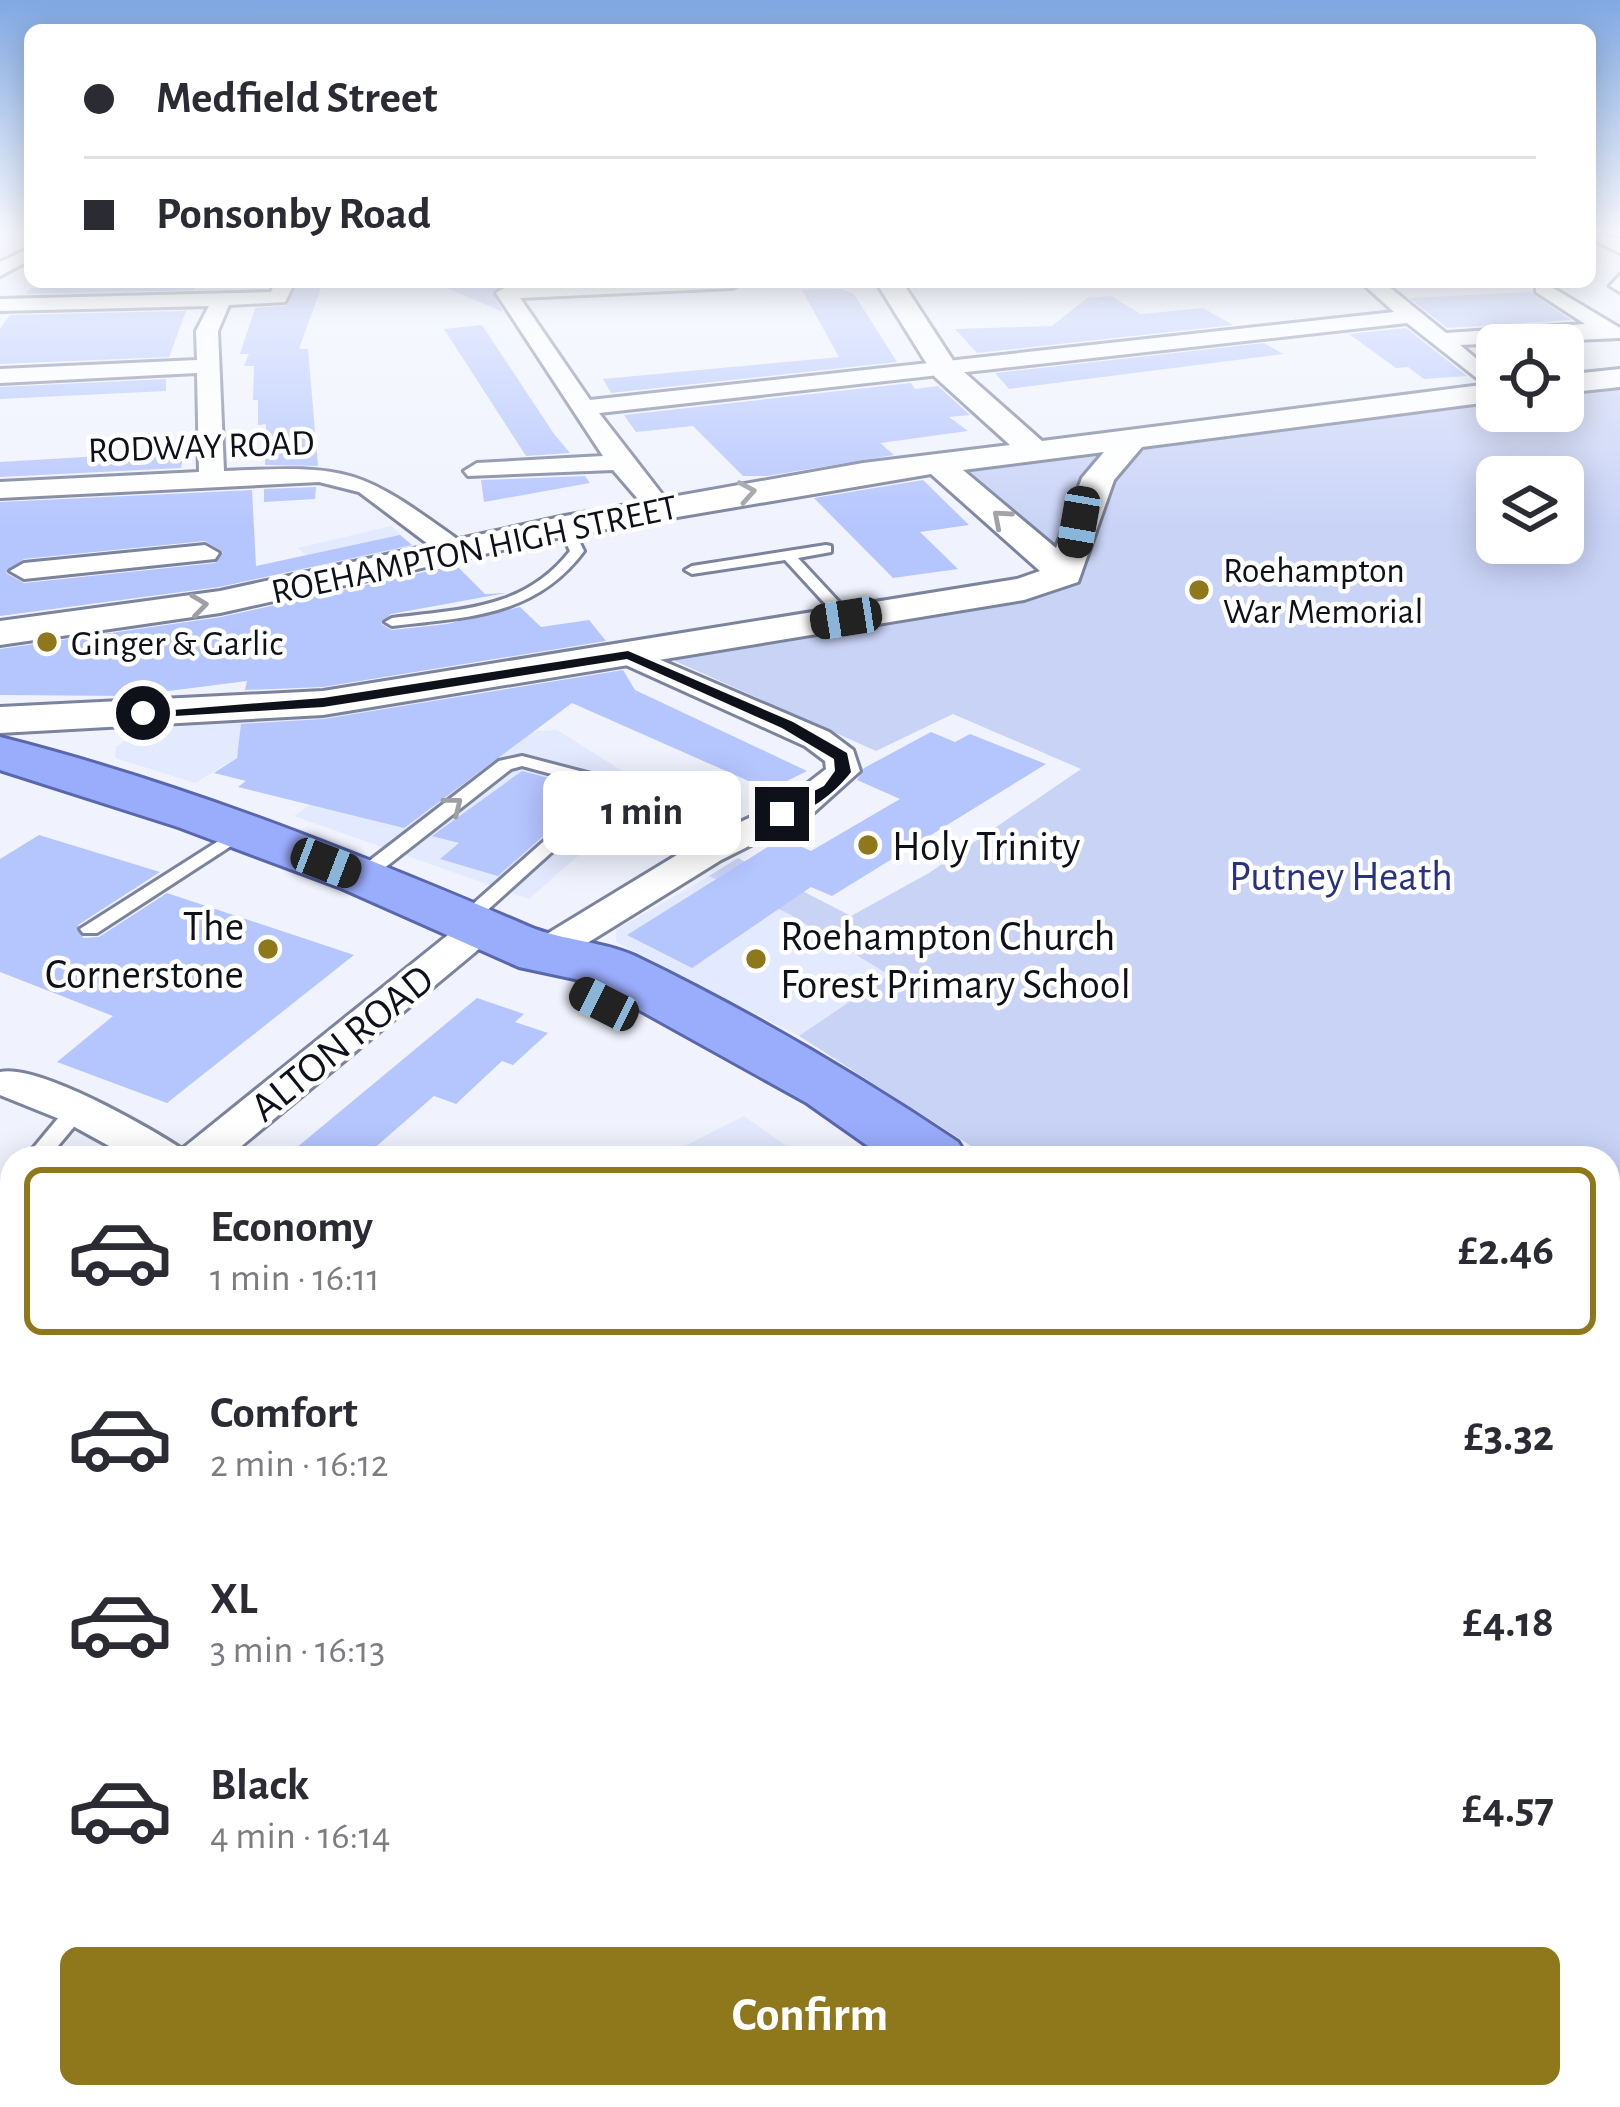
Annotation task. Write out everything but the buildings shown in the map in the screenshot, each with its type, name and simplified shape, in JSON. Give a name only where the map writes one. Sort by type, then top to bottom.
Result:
[{"type":"highway","points":[[19,758],[242,831],[497,933],[608,967],[831,1088],[916,1146]]},
{"type":"highway","points":[[497,933],[558,980],[739,1077],[842,1146]]},
{"type":"street","points":[[207,330],[212,478]]},
{"type":"street","points":[[532,330],[620,462],[659,507]]},
{"type":"street","points":[[920,330],[945,370],[1033,449]]},
{"type":"street","points":[[586,407],[1288,330]]},
{"type":"street","points":[[1429,330],[1476,371]]},
{"type":"street","points":[[1441,340],[1553,330]]},
{"type":"street","points":[[0,376],[206,366]]},
{"type":"street","points":[[1584,382],[1620,379]]},
{"type":"street","points":[[1065,574],[946,472],[948,461],[1476,393]]},
{"type":"street","points":[[0,721],[323,703],[1046,584],[1065,574],[1098,478],[1133,438]]},
{"type":"street","name":"ROEHAMPTON HIGH STREET","points":[[0,633],[279,590],[659,507],[948,461]]},
{"type":"street","points":[[477,471],[620,462]]},
{"type":"street","name":"RODWAY ROAD","points":[[0,490],[279,474],[348,479],[368,487],[454,550]]},
{"type":"street","points":[[24,572],[205,553]]},
{"type":"street","points":[[146,612],[142,589],[152,574],[152,558]]},
{"type":"street","name":"ALTON ROAD","points":[[215,1146],[497,933],[626,908],[636,894],[686,865],[830,790],[843,772],[841,757],[797,730],[628,655]]},
{"type":"street","points":[[19,758],[95,731],[175,714]]},
{"type":"street","points":[[9,1083],[77,1110],[143,1146]]},
{"type":"lane","points":[[392,622],[515,604],[550,584],[567,566],[577,550],[565,526]]},
{"type":"lane","points":[[692,570],[826,549]]},
{"type":"lane","points":[[788,555],[846,618]]},
{"type":"lane","points":[[362,876],[506,765],[523,760],[616,787],[497,933]]},
{"type":"lane","points":[[90,929],[242,831]]},
{"type":"lane","points":[[46,1146],[77,1110]]},
{"type":"shaded area","points":[[391,526],[417,550],[324,571],[298,548]]},
{"type":"shaded area","points":[[460,693],[479,735],[557,730],[653,790],[529,899],[294,816],[370,763],[476,735],[238,751],[236,758],[195,783],[115,758],[116,747],[137,732]]},
{"type":"shaded area","name":"Roehampton Church Forest Primary School","points":[[709,876],[789,914],[890,976],[799,1036],[616,942],[616,930]]},
{"type":"shaded area","points":[[744,1116],[786,1146],[685,1146]]},
{"type":"green space","name":"Putney Heath","points":[[1620,382],[1620,1146],[971,1146],[799,1036],[889,975],[789,914],[709,876],[738,858],[851,916],[929,873],[1081,769],[953,714],[876,751],[675,661],[678,653],[1075,585],[1090,523],[1104,490],[1148,446],[1476,400],[1476,432],[1584,432],[1584,386]]},
{"type":"green space","points":[[1117,446],[1081,475],[1067,507],[1061,546],[1051,548],[964,475],[971,464]]},
{"type":"place","name":"Roehampton War Memorial","points":[[1199,590]]},
{"type":"place","name":"Ginger & Garlic","points":[[47,642]]},
{"type":"place","name":"Holy Trinity","points":[[868,845]]},
{"type":"place","name":"The Cornerstone","points":[[268,949]]},
{"type":"place","name":"Roehampton Church Forest Primary School","points":[[756,959]]},
{"type":"route","points":[[143,713],[323,703],[628,655],[788,725],[841,757],[843,772],[830,790],[782,814]]}]
